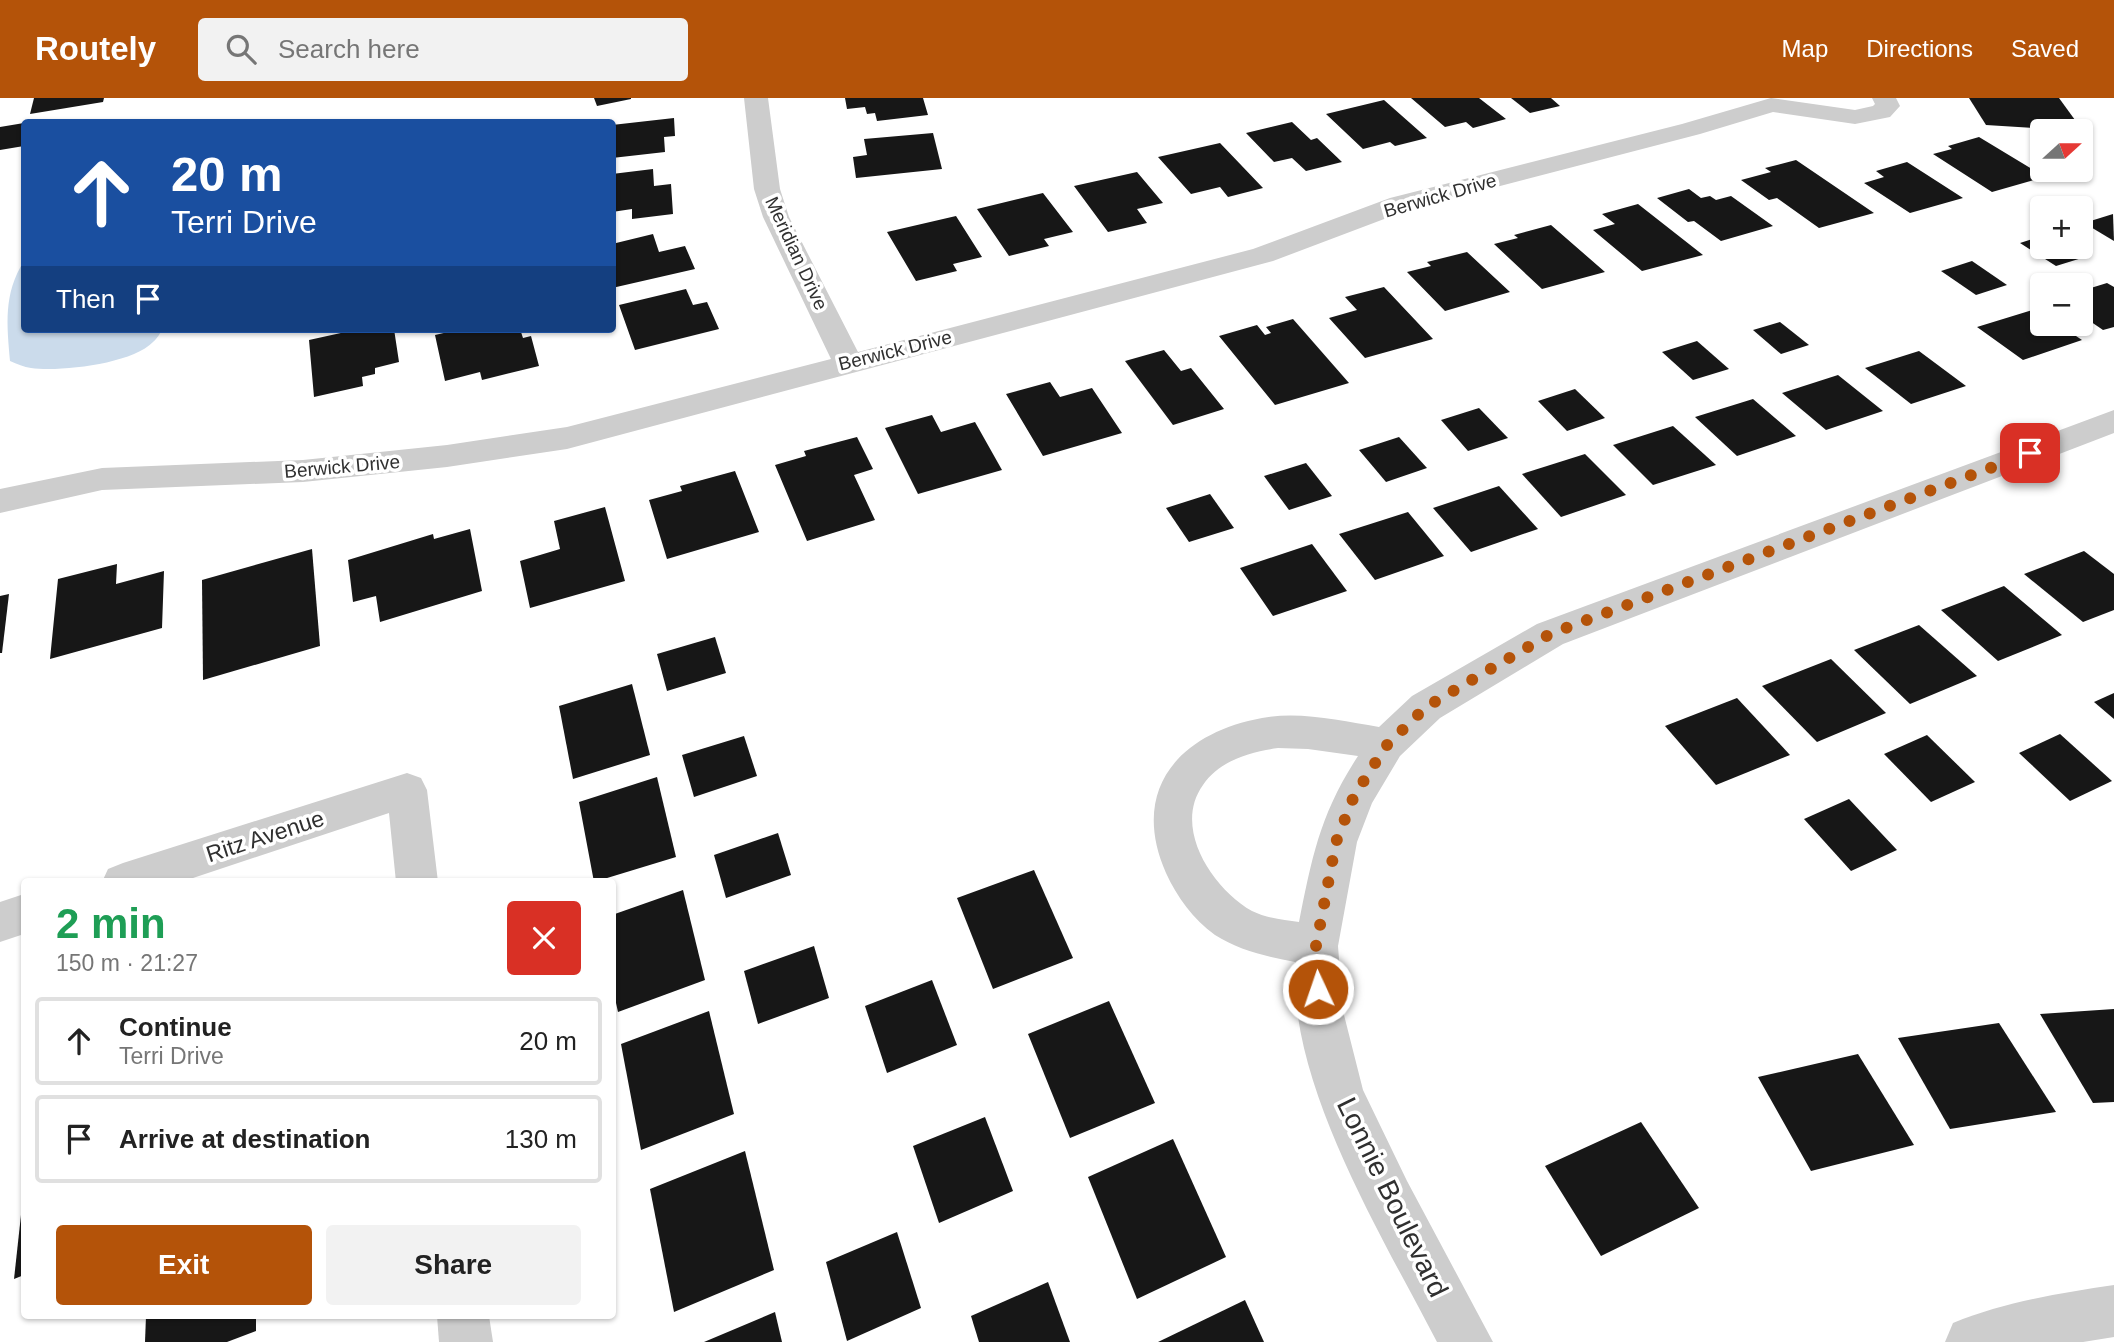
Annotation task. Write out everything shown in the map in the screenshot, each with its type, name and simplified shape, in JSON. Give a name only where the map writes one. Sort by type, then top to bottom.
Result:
[{"type":"street","name":"Meridian Drive","points":[[757,98],[767,189],[776,217],[848,362]]},
{"type":"street","name":"Berwick Drive","points":[[0,501],[102,479],[303,471],[446,456],[567,438],[1263,255],[1399,204],[1678,133],[1775,101],[1855,117],[1881,112],[1888,106],[1884,98]]},
{"type":"street","name":"Lonnie Boulevard","points":[[1466,1342],[1388,1199],[1341,1094],[1320,1011],[1316,946],[1336,842],[1354,796],[1386,746],[1426,707],[1550,634],[2114,421]]},
{"type":"street","points":[[1316,946],[1266,936],[1230,921],[1203,897],[1181,863],[1172,832],[1177,798],[1188,772],[1212,753],[1248,737],[1267,733],[1298,733],[1386,746]]},
{"type":"street","name":"Ritz Avenue","points":[[135,878],[407,790],[417,878]]},
{"type":"street","points":[[0,922],[21,915]]},
{"type":"street","points":[[1972,1342],[2050,1321],[2114,1311]]},
{"type":"street","points":[[463,1319],[466,1342]]},
{"type":"water","points":[[21,266],[21,333],[160,333],[143,350],[95,365],[44,369],[28,368],[10,361],[8,310]]},
{"type":"building","points":[[34,98],[104,98],[103,102],[30,114]]},
{"type":"building","points":[[594,98],[631,98],[631,99],[597,106]]},
{"type":"building","points":[[845,98],[923,98],[928,115],[877,121],[875,113],[867,114],[865,107],[847,109]]},
{"type":"building","points":[[1411,98],[1479,98],[1506,119],[1473,128],[1466,122],[1445,127]]},
{"type":"building","points":[[1511,98],[1551,98],[1560,106],[1530,113]]},
{"type":"building","points":[[1969,98],[2059,98],[2074,119],[2030,119],[2030,128],[1986,125]]},
{"type":"building","points":[[1384,100],[1427,138],[1395,146],[1390,142],[1363,149],[1326,114]]},
{"type":"building","points":[[674,118],[675,136],[664,137],[665,152],[616,158],[616,125]]},
{"type":"building","points":[[1292,122],[1311,140],[1317,138],[1342,162],[1306,171],[1292,158],[1274,162],[1246,133]]},
{"type":"building","points":[[21,124],[21,146],[0,150],[0,127]]},
{"type":"building","points":[[933,133],[942,169],[856,178],[853,157],[867,155],[864,139]]},
{"type":"building","points":[[1979,137],[2030,168],[2030,181],[1992,192],[1933,154],[1952,149],[1948,146]]},
{"type":"building","points":[[1220,143],[1263,188],[1228,197],[1220,187],[1191,194],[1158,157]]},
{"type":"building","points":[[1796,160],[1874,213],[1819,228],[1777,198],[1769,200],[1741,180],[1771,172],[1765,168]]},
{"type":"building","points":[[1907,162],[1963,198],[1910,213],[1864,183],[1884,177],[1876,171]]},
{"type":"building","points":[[653,169],[654,186],[671,184],[673,214],[632,219],[632,209],[616,211],[616,174]]},
{"type":"building","points":[[1137,172],[1163,203],[1137,209],[1147,223],[1108,232],[1074,186]]},
{"type":"building","points":[[1689,189],[1701,198],[1710,196],[1716,200],[1731,196],[1773,226],[1721,241],[1694,221],[1688,222],[1657,198]]},
{"type":"building","points":[[1043,193],[1073,232],[1044,239],[1049,246],[1009,256],[977,209]]},
{"type":"building","points":[[1638,204],[1703,255],[1642,271],[1593,230],[1615,224],[1602,214]]},
{"type":"building","points":[[2113,214],[2114,241],[2093,228],[2093,220]]},
{"type":"building","points":[[956,216],[982,257],[953,264],[957,271],[916,281],[887,232]]},
{"type":"building","points":[[1551,225],[1605,272],[1542,289],[1494,244],[1518,238],[1514,235]]},
{"type":"building","points":[[653,234],[659,252],[685,246],[695,269],[616,287],[616,243]]},
{"type":"building","points":[[2030,240],[2030,249],[2020,243]]},
{"type":"building","points":[[1467,252],[1510,292],[1445,311],[1407,272],[1431,266],[1427,262]]},
{"type":"building","points":[[2045,259],[2079,259],[2056,266]]},
{"type":"building","points":[[1972,261],[2007,285],[1976,295],[1941,271]]},
{"type":"building","points":[[2107,283],[2114,287],[2114,327],[2103,330],[2093,323],[2093,287]]},
{"type":"building","points":[[1384,287],[1433,339],[1365,358],[1329,318],[1357,310],[1345,297]]},
{"type":"building","points":[[686,289],[693,305],[707,302],[719,329],[635,350],[619,305]]},
{"type":"building","points":[[2030,311],[2030,336],[2076,336],[2082,340],[2023,360],[1977,327]]},
{"type":"building","points":[[1293,319],[1349,383],[1275,405],[1219,336],[1257,325],[1265,335],[1271,333],[1266,327]]},
{"type":"building","points":[[1780,322],[1809,345],[1781,354],[1753,330]]},
{"type":"building","points":[[341,333],[395,333],[399,362],[375,368],[375,374],[362,377],[363,386],[314,397],[309,340]]},
{"type":"building","points":[[521,333],[523,338],[531,336],[539,366],[482,380],[480,372],[445,381],[435,335]]},
{"type":"building","points":[[1697,341],[1729,369],[1693,380],[1662,352]]},
{"type":"building","points":[[1164,350],[1181,371],[1191,368],[1224,409],[1173,425],[1125,361]]},
{"type":"building","points":[[1919,351],[1966,386],[1911,404],[1865,368]]},
{"type":"building","points":[[1838,375],[1883,411],[1826,430],[1782,393]]},
{"type":"building","points":[[1050,382],[1060,397],[1092,388],[1122,433],[1043,456],[1006,394]]},
{"type":"building","points":[[1575,389],[1605,418],[1567,431],[1538,401]]},
{"type":"building","points":[[1753,399],[1796,436],[1737,456],[1695,417]]},
{"type":"building","points":[[1479,408],[1508,438],[1468,451],[1441,420]]},
{"type":"building","points":[[932,415],[941,432],[975,422],[1002,470],[918,494],[885,428]]},
{"type":"building","points":[[1673,426],[1716,465],[1653,485],[1613,445]]},
{"type":"building","points":[[857,437],[873,469],[854,475],[875,520],[807,541],[775,465],[806,456],[804,451]]},
{"type":"building","points":[[1399,437],[1427,468],[1386,482],[1359,450]]},
{"type":"building","points":[[1585,454],[1626,495],[1561,517],[1522,474]]},
{"type":"building","points":[[1306,463],[1332,496],[1289,510],[1264,476]]},
{"type":"building","points":[[735,471],[759,532],[667,559],[649,500],[682,491],[680,486]]},
{"type":"building","points":[[1499,486],[1538,529],[1471,552],[1433,508]]},
{"type":"building","points":[[1210,494],[1234,528],[1189,542],[1166,508]]},
{"type":"building","points":[[605,507],[625,581],[530,608],[520,561],[560,549],[554,521]]},
{"type":"building","points":[[1408,512],[1444,556],[1375,580],[1339,534]]},
{"type":"building","points":[[470,529],[482,591],[380,622],[376,596],[353,602],[348,560],[433,534],[434,539]]},
{"type":"building","points":[[1312,544],[1347,591],[1273,616],[1240,568]]},
{"type":"building","points":[[312,549],[320,646],[203,680],[202,580]]},
{"type":"building","points":[[2084,551],[2114,574],[2114,610],[2083,622],[2024,574]]},
{"type":"building","points":[[117,564],[116,584],[164,571],[162,628],[50,659],[58,579]]},
{"type":"building","points":[[2004,586],[2062,635],[1998,661],[1941,610]]},
{"type":"building","points":[[9,594],[2,653],[0,653],[0,596]]},
{"type":"building","points":[[1919,625],[1977,676],[1910,704],[1854,650]]},
{"type":"building","points":[[715,637],[726,673],[667,691],[657,654]]},
{"type":"building","points":[[1831,659],[1886,713],[1817,742],[1762,686]]},
{"type":"building","points":[[632,684],[650,755],[573,779],[559,706]]},
{"type":"building","points":[[2114,693],[2114,719],[2094,702]]},
{"type":"building","points":[[1737,698],[1790,755],[1716,785],[1665,726]]},
{"type":"building","points":[[2060,734],[2112,781],[2070,801],[2019,753]]},
{"type":"building","points":[[1927,735],[1975,782],[1931,802],[1884,754]]},
{"type":"building","points":[[744,736],[757,776],[694,797],[682,755]]},
{"type":"building","points":[[657,777],[676,857],[607,878],[593,878],[579,802]]},
{"type":"building","points":[[1849,799],[1897,850],[1851,871],[1804,819]]},
{"type":"building","points":[[778,833],[791,875],[726,898],[714,855]]},
{"type":"building","points":[[1034,870],[1073,958],[993,989],[957,898]]},
{"type":"building","points":[[683,890],[705,980],[618,1012],[616,914]]},
{"type":"building","points":[[814,946],[829,998],[758,1024],[744,971]]},
{"type":"building","points":[[932,980],[957,1045],[887,1073],[865,1006]]},
{"type":"building","points":[[1109,1001],[1155,1103],[1070,1138],[1028,1034]]},
{"type":"building","points":[[2114,1009],[2114,1102],[2093,1103],[2040,1014]]},
{"type":"building","points":[[709,1011],[734,1114],[641,1150],[621,1044]]},
{"type":"building","points":[[1999,1023],[2056,1112],[1950,1129],[1898,1038]]},
{"type":"building","points":[[1858,1054],[1914,1145],[1811,1171],[1758,1077]]},
{"type":"building","points":[[985,1117],[1013,1191],[939,1223],[913,1146]]},
{"type":"building","points":[[1641,1122],[1699,1208],[1601,1256],[1545,1166]]},
{"type":"building","points":[[1173,1139],[1226,1257],[1137,1299],[1088,1177]]},
{"type":"building","points":[[745,1151],[774,1270],[674,1312],[650,1189]]},
{"type":"building","points":[[21,1215],[21,1276],[14,1279]]},
{"type":"building","points":[[897,1232],[921,1308],[847,1341],[826,1262]]},
{"type":"building","points":[[1048,1282],[1070,1342],[979,1342],[971,1316]]},
{"type":"building","points":[[1245,1300],[1264,1342],[1158,1342]]},
{"type":"building","points":[[775,1312],[782,1342],[704,1342]]},
{"type":"building","points":[[146,1319],[256,1319],[256,1331],[227,1342],[145,1342]]},
{"type":"route","points":[[1318,989],[1316,946],[1336,842],[1354,796],[1386,746],[1426,707],[1550,634],[2030,453]]}]
